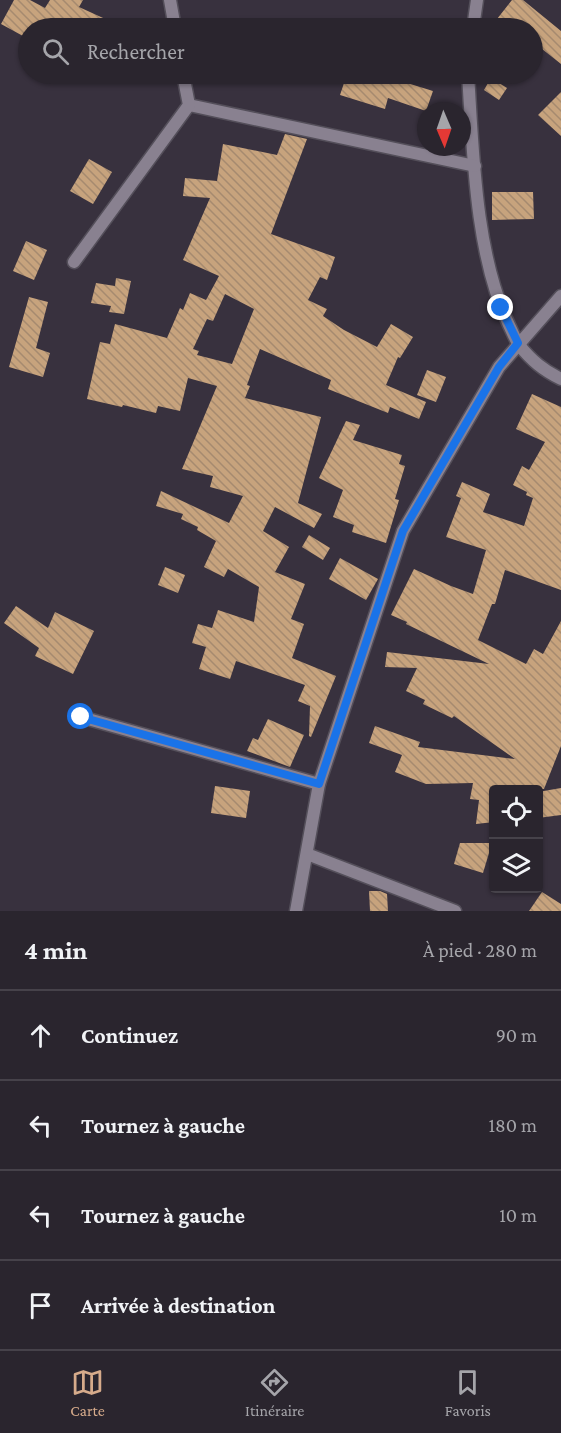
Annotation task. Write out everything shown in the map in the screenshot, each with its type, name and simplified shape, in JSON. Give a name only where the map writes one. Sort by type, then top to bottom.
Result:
[{"type":"street","points":[[170,0],[173,18]]},
{"type":"street","points":[[474,18],[477,0]]},
{"type":"street","points":[[74,262],[189,105],[185,84]]},
{"type":"street","points":[[469,84],[475,166],[490,276],[501,308],[518,343],[540,368],[561,379]]},
{"type":"street","points":[[189,105],[475,166]]},
{"type":"street","points":[[296,911],[319,784],[403,531],[499,367],[561,296]]},
{"type":"street","points":[[81,717],[319,784]]},
{"type":"street","points":[[307,854],[455,911]]},
{"type":"building","points":[[14,0],[30,0],[45,8],[50,0],[83,0],[79,7],[103,18],[18,18],[18,33],[1,24]]},
{"type":"building","points":[[512,0],[523,0],[561,31],[561,64],[543,50],[543,18],[498,18]]},
{"type":"building","points":[[344,84],[410,84],[433,91],[429,102],[417,102],[417,108],[388,98],[385,109],[340,95]]},
{"type":"building","points":[[488,84],[501,84],[507,88],[499,100],[484,90]]},
{"type":"building","points":[[561,92],[561,136],[538,115]]},
{"type":"building","points":[[285,134],[307,139],[271,234],[335,257],[327,280],[320,277],[308,300],[327,309],[323,316],[377,347],[391,324],[413,337],[400,358],[398,357],[386,385],[426,402],[419,419],[390,407],[388,413],[328,389],[331,380],[260,349],[247,385],[250,386],[245,398],[321,417],[298,503],[322,514],[314,528],[275,507],[263,531],[289,547],[275,572],[305,584],[291,619],[304,624],[292,658],[336,676],[311,737],[309,736],[310,706],[298,701],[305,685],[236,661],[230,679],[199,669],[206,647],[192,643],[198,624],[212,628],[218,610],[254,622],[259,587],[228,569],[224,577],[204,567],[216,541],[197,530],[198,527],[181,519],[183,514],[156,506],[161,491],[229,523],[243,496],[210,487],[213,476],[182,469],[217,386],[188,378],[180,411],[158,406],[156,413],[87,399],[100,342],[110,344],[115,324],[167,338],[180,308],[183,310],[190,293],[206,300],[219,276],[183,260],[210,198],[183,196],[185,178],[217,181],[223,144],[277,155]],"holes":[[[225,294],[254,309],[232,364],[197,355],[199,351],[193,349],[207,319],[213,321]]]},
{"type":"building","points":[[89,159],[112,172],[93,204],[70,191]]},
{"type":"building","points":[[492,192],[533,192],[534,219],[492,220]]},
{"type":"building","points":[[26,241],[47,250],[34,280],[13,271]]},
{"type":"building","points":[[116,278],[131,281],[124,314],[109,312],[111,306],[91,303],[96,283],[115,286]]},
{"type":"building","points":[[29,297],[48,302],[36,348],[50,353],[43,377],[9,367]]},
{"type":"building","points":[[427,370],[446,377],[436,402],[417,395]]},
{"type":"building","points":[[532,394],[561,407],[561,590],[505,570],[495,604],[492,604],[478,640],[526,664],[534,649],[543,654],[561,621],[561,746],[544,789],[543,785],[489,785],[489,823],[476,824],[479,800],[470,799],[473,783],[426,784],[395,772],[402,755],[369,743],[375,726],[420,742],[418,747],[515,759],[454,716],[452,718],[423,704],[425,700],[406,691],[417,668],[385,667],[387,652],[489,664],[391,615],[414,569],[473,594],[486,550],[446,537],[461,498],[456,496],[462,482],[490,494],[483,512],[524,526],[533,498],[513,485],[522,466],[529,470],[545,442],[516,429]]},
{"type":"building","points":[[346,421],[360,425],[353,440],[402,455],[399,464],[405,466],[395,499],[399,500],[386,543],[352,532],[354,525],[333,517],[343,490],[319,478]]},
{"type":"building","points":[[309,535],[330,548],[323,560],[302,547]]},
{"type":"building","points":[[340,558],[378,579],[366,600],[329,579]]},
{"type":"building","points":[[165,567],[185,575],[178,593],[158,585]]},
{"type":"building","points":[[16,606],[48,628],[55,612],[94,631],[73,674],[35,656],[39,648],[4,623]]},
{"type":"building","points":[[268,719],[304,735],[290,767],[247,751],[253,738],[258,740]]},
{"type":"building","points":[[215,786],[250,791],[246,818],[211,813]]},
{"type":"building","points":[[561,788],[561,815],[543,817],[543,791]]},
{"type":"building","points":[[460,843],[489,843],[489,853],[483,873],[454,864]]},
{"type":"building","points":[[369,891],[380,891],[387,894],[388,911],[370,911]]},
{"type":"building","points":[[541,893],[561,904],[561,911],[529,911]]},
{"type":"route","points":[[81,717],[319,784],[403,531],[499,367],[518,343],[501,308]]}]
